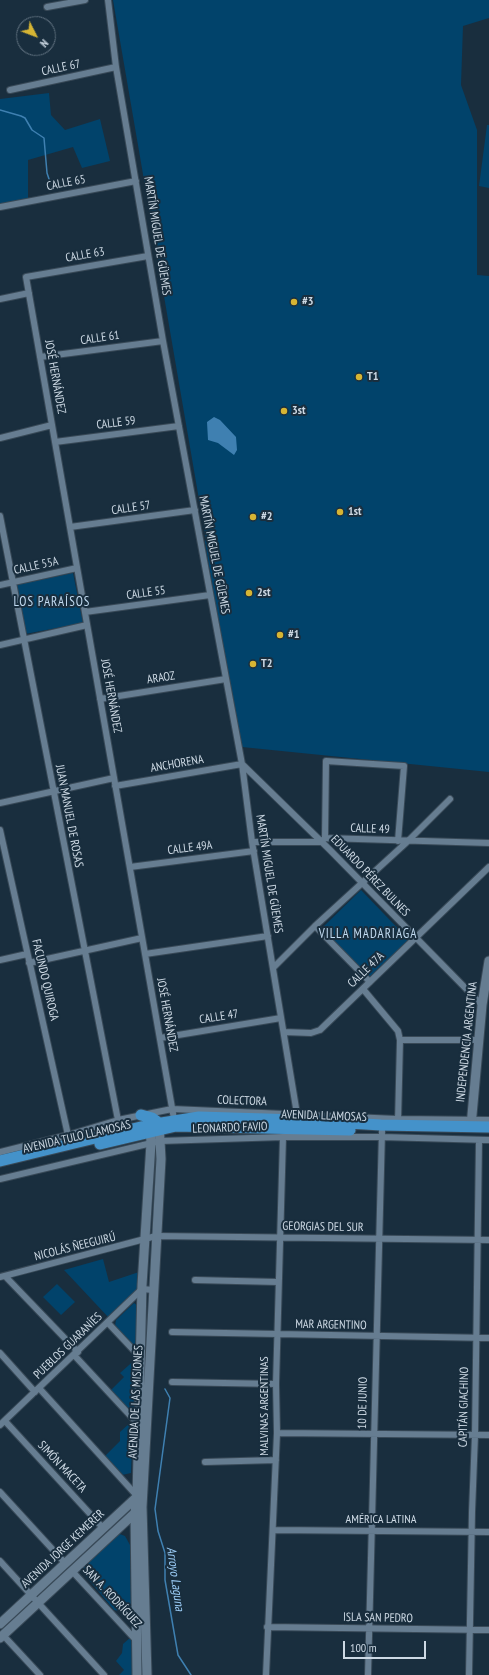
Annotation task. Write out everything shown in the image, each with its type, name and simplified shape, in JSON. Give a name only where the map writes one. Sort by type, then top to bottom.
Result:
[{"type":"highway","name":"AVENIDA LLAMOSAS","points":[[155,1133],[173,1114],[199,1117],[471,1123],[489,1127]]},
{"type":"highway","points":[[141,1116],[152,1118],[155,1133]]},
{"type":"highway","name":"AVENIDA LLAMOSAS","points":[[0,1161],[155,1133],[176,1126],[382,1134],[489,1133]]},
{"type":"highway","name":"AVENIDA TULO LLAMOSAS","points":[[0,1168],[155,1133]]},
{"type":"main road","name":"INDEPENDENCIA ARGENTINA","points":[[471,1123],[478,1040],[489,961]]},
{"type":"main road","name":"AVENIDA DE LAS MISIONES","points":[[137,1675],[135,1639],[140,1502],[161,1159],[155,1133]]},
{"type":"main road","name":"AVENIDA DE LAS MISIONES","points":[[147,1675],[140,1502],[140,1357],[142,1289],[155,1133]]},
{"type":"main road","name":"AVENIDA JORGE KEMERER","points":[[0,1624],[103,1528],[140,1502]]},
{"type":"main road","name":"AVENIDA JORGE KEMERER","points":[[2,1636],[72,1570],[140,1502]]},
{"type":"street","points":[[47,7],[85,0]]},
{"type":"street","name":"MARTÍN MIGUEL DE GÜEMES","points":[[108,0],[116,67],[148,256],[242,764],[252,842],[297,1114]]},
{"type":"street","name":"CALLE 67","points":[[10,90],[116,67]]},
{"type":"street","name":"CALLE 65","points":[[0,207],[136,181]]},
{"type":"street","name":"CALLE 63","points":[[26,277],[148,256]]},
{"type":"street","name":"JOSÉ HERNÁNDEZ","points":[[26,277],[173,1114]]},
{"type":"street","points":[[0,300],[29,293]]},
{"type":"street","name":"CALLE 61","points":[[40,357],[163,341]]},
{"type":"street","points":[[0,438],[52,425]]},
{"type":"street","name":"CALLE 59","points":[[55,442],[179,426]]},
{"type":"street","name":"CALLE 57","points":[[70,527],[194,510]]},
{"type":"street","name":"JUAN MANUEL DE ROSAS","points":[[0,516],[118,1120]]},
{"type":"street","name":"CALLE 55A","points":[[0,585],[77,568]]},
{"type":"street","name":"CALLE 55","points":[[85,612],[210,595]]},
{"type":"street","points":[[0,645],[87,625]]},
{"type":"street","name":"ARAOZ","points":[[100,699],[226,679]]},
{"type":"street","points":[[323,840],[326,760],[404,766],[398,841]]},
{"type":"street","name":"ANCHORENA","points":[[115,786],[242,764]]},
{"type":"street","name":"EDUARDO PÉREZ BULNES","points":[[242,764],[323,840],[361,883],[482,1005]]},
{"type":"street","points":[[0,803],[114,778]]},
{"type":"street","points":[[273,968],[315,926],[408,841],[450,799]]},
{"type":"street","name":"FACUNDO QUIROGA","points":[[0,830],[68,1135]]},
{"type":"street","name":"CALLE 49","points":[[252,842],[323,840],[489,844]]},
{"type":"street","name":"CALLE 49A","points":[[130,867],[254,851]]},
{"type":"street","name":"CALLE 47A","points":[[284,1032],[311,1033],[320,1030],[489,867]]},
{"type":"street","points":[[315,926],[370,982]]},
{"type":"street","points":[[145,954],[268,936]]},
{"type":"street","points":[[29,963],[142,938]]},
{"type":"street","points":[[0,960],[28,954]]},
{"type":"street","points":[[363,989],[398,1032],[400,1040],[398,1122]]},
{"type":"street","name":"CALLE 47","points":[[160,1038],[281,1018]]},
{"type":"street","points":[[400,1040],[478,1040]]},
{"type":"street","name":"COLECTORA","points":[[0,1152],[68,1135],[118,1120],[141,1116],[173,1114],[297,1114],[398,1122]]},
{"type":"street","points":[[471,1123],[489,1120]]},
{"type":"street","name":"LEONARDO FAVIO","points":[[0,1179],[155,1133],[283,1137],[382,1134],[489,1140]]},
{"type":"street","name":"10 DE JUNIO","points":[[368,1675],[378,1239],[382,1134]]},
{"type":"street","name":"MALVINAS ARGENTINAS","points":[[266,1675],[277,1433],[276,1384],[278,1282],[283,1137]]},
{"type":"street","name":"CAPITÁN GIACHINO","points":[[469,1675],[475,1435],[479,1140]]},
{"type":"street","name":"GEORGIAS DEL SUR","points":[[156,1236],[489,1240]]},
{"type":"street","name":"NICOLÁS ÑEEGUIRÚ","points":[[2,1277],[146,1240],[156,1236]]},
{"type":"street","points":[[2,1277],[76,1354],[139,1425]]},
{"type":"street","points":[[195,1280],[278,1282]]},
{"type":"street","points":[[142,1289],[153,1290]]},
{"type":"street","name":"PUEBLOS GUARANÍES","points":[[2,1423],[76,1354],[142,1289]]},
{"type":"street","points":[[108,1323],[140,1357]]},
{"type":"street","name":"MAR ARGENTINO","points":[[172,1332],[489,1338]]},
{"type":"street","points":[[0,1353],[37,1390],[140,1502]]},
{"type":"street","points":[[172,1382],[276,1384]]},
{"type":"street","name":"SIMÓN MACETA","points":[[2,1423],[103,1528]]},
{"type":"street","points":[[277,1433],[489,1435]]},
{"type":"street","points":[[205,1462],[276,1460]]},
{"type":"street","name":"SAN A. RODRÍGUEZ","points":[[0,1492],[65,1563]]},
{"type":"street","name":"AMÉRICA LATINA","points":[[273,1530],[489,1532]]},
{"type":"street","points":[[0,1561],[104,1675]]},
{"type":"street","name":"SAN A. RODRÍGUEZ","points":[[72,1570],[135,1639]]},
{"type":"street","name":"ISLA SAN PEDRO","points":[[267,1627],[489,1630]]},
{"type":"street","points":[[2,1636],[40,1675]]},
{"type":"shaded area","points":[[113,0],[489,0],[489,18],[463,26],[461,85],[477,130],[477,275],[489,276],[489,772],[242,747],[225,654],[224,659],[206,540]]},
{"type":"shaded area","points":[[49,93],[51,115],[65,130],[100,119],[110,161],[82,168],[73,147],[28,160],[28,200],[0,204],[0,99]]},
{"type":"shaded area","points":[[487,125],[489,125],[489,188],[479,186]]},
{"type":"shaded area","points":[[214,417],[220,420],[236,437],[237,450],[234,455],[218,443],[208,440],[207,422]]},
{"type":"shaded area","points":[[73,573],[83,623],[25,634],[15,585]]},
{"type":"shaded area","points":[[361,890],[409,940],[370,978],[322,928]]},
{"type":"shaded area","points":[[103,1259],[109,1282],[139,1272],[140,1289],[109,1318],[64,1270]]},
{"type":"shaded area","points":[[57,1284],[75,1302],[61,1315],[43,1297]]},
{"type":"shaded area","points":[[134,1303],[138,1306],[136,1344],[131,1344],[115,1326],[116,1320]]},
{"type":"shaded area","points":[[137,1358],[134,1409],[130,1410],[111,1390],[124,1377],[120,1373]]},
{"type":"shaded area","points":[[133,1420],[131,1473],[122,1475],[105,1456],[120,1441],[120,1432]]},
{"type":"shaded area","points":[[114,1532],[125,1536],[130,1545],[131,1607],[119,1611],[114,1610],[79,1568]]},
{"type":"shaded area","points":[[131,1637],[133,1639],[136,1675],[119,1675],[124,1670],[116,1661],[122,1653],[123,1644]]},
{"type":"waterway","points":[[0,110],[25,118],[32,130],[44,138],[47,173],[50,182]]},
{"type":"waterway","name":"Arroyo Laguna","points":[[165,1389],[170,1398],[155,1509],[158,1531],[165,1553],[165,1580],[178,1655],[191,1675]]},
{"type":"place","name":"#3","points":[[294,302]]},
{"type":"place","name":"T1","points":[[359,377]]},
{"type":"place","name":"3st","points":[[284,411]]},
{"type":"place","name":"1st","points":[[340,512]]},
{"type":"place","name":"#2","points":[[253,517]]},
{"type":"place","name":"2st","points":[[249,593]]},
{"type":"place","name":"#1","points":[[280,635]]},
{"type":"place","name":"T2","points":[[253,664]]},
{"type":"district","name":"LOS PARAÍSOS","points":[[52,602]]},
{"type":"district","name":"VILLA MADARIAGA","points":[[368,934]]}]
